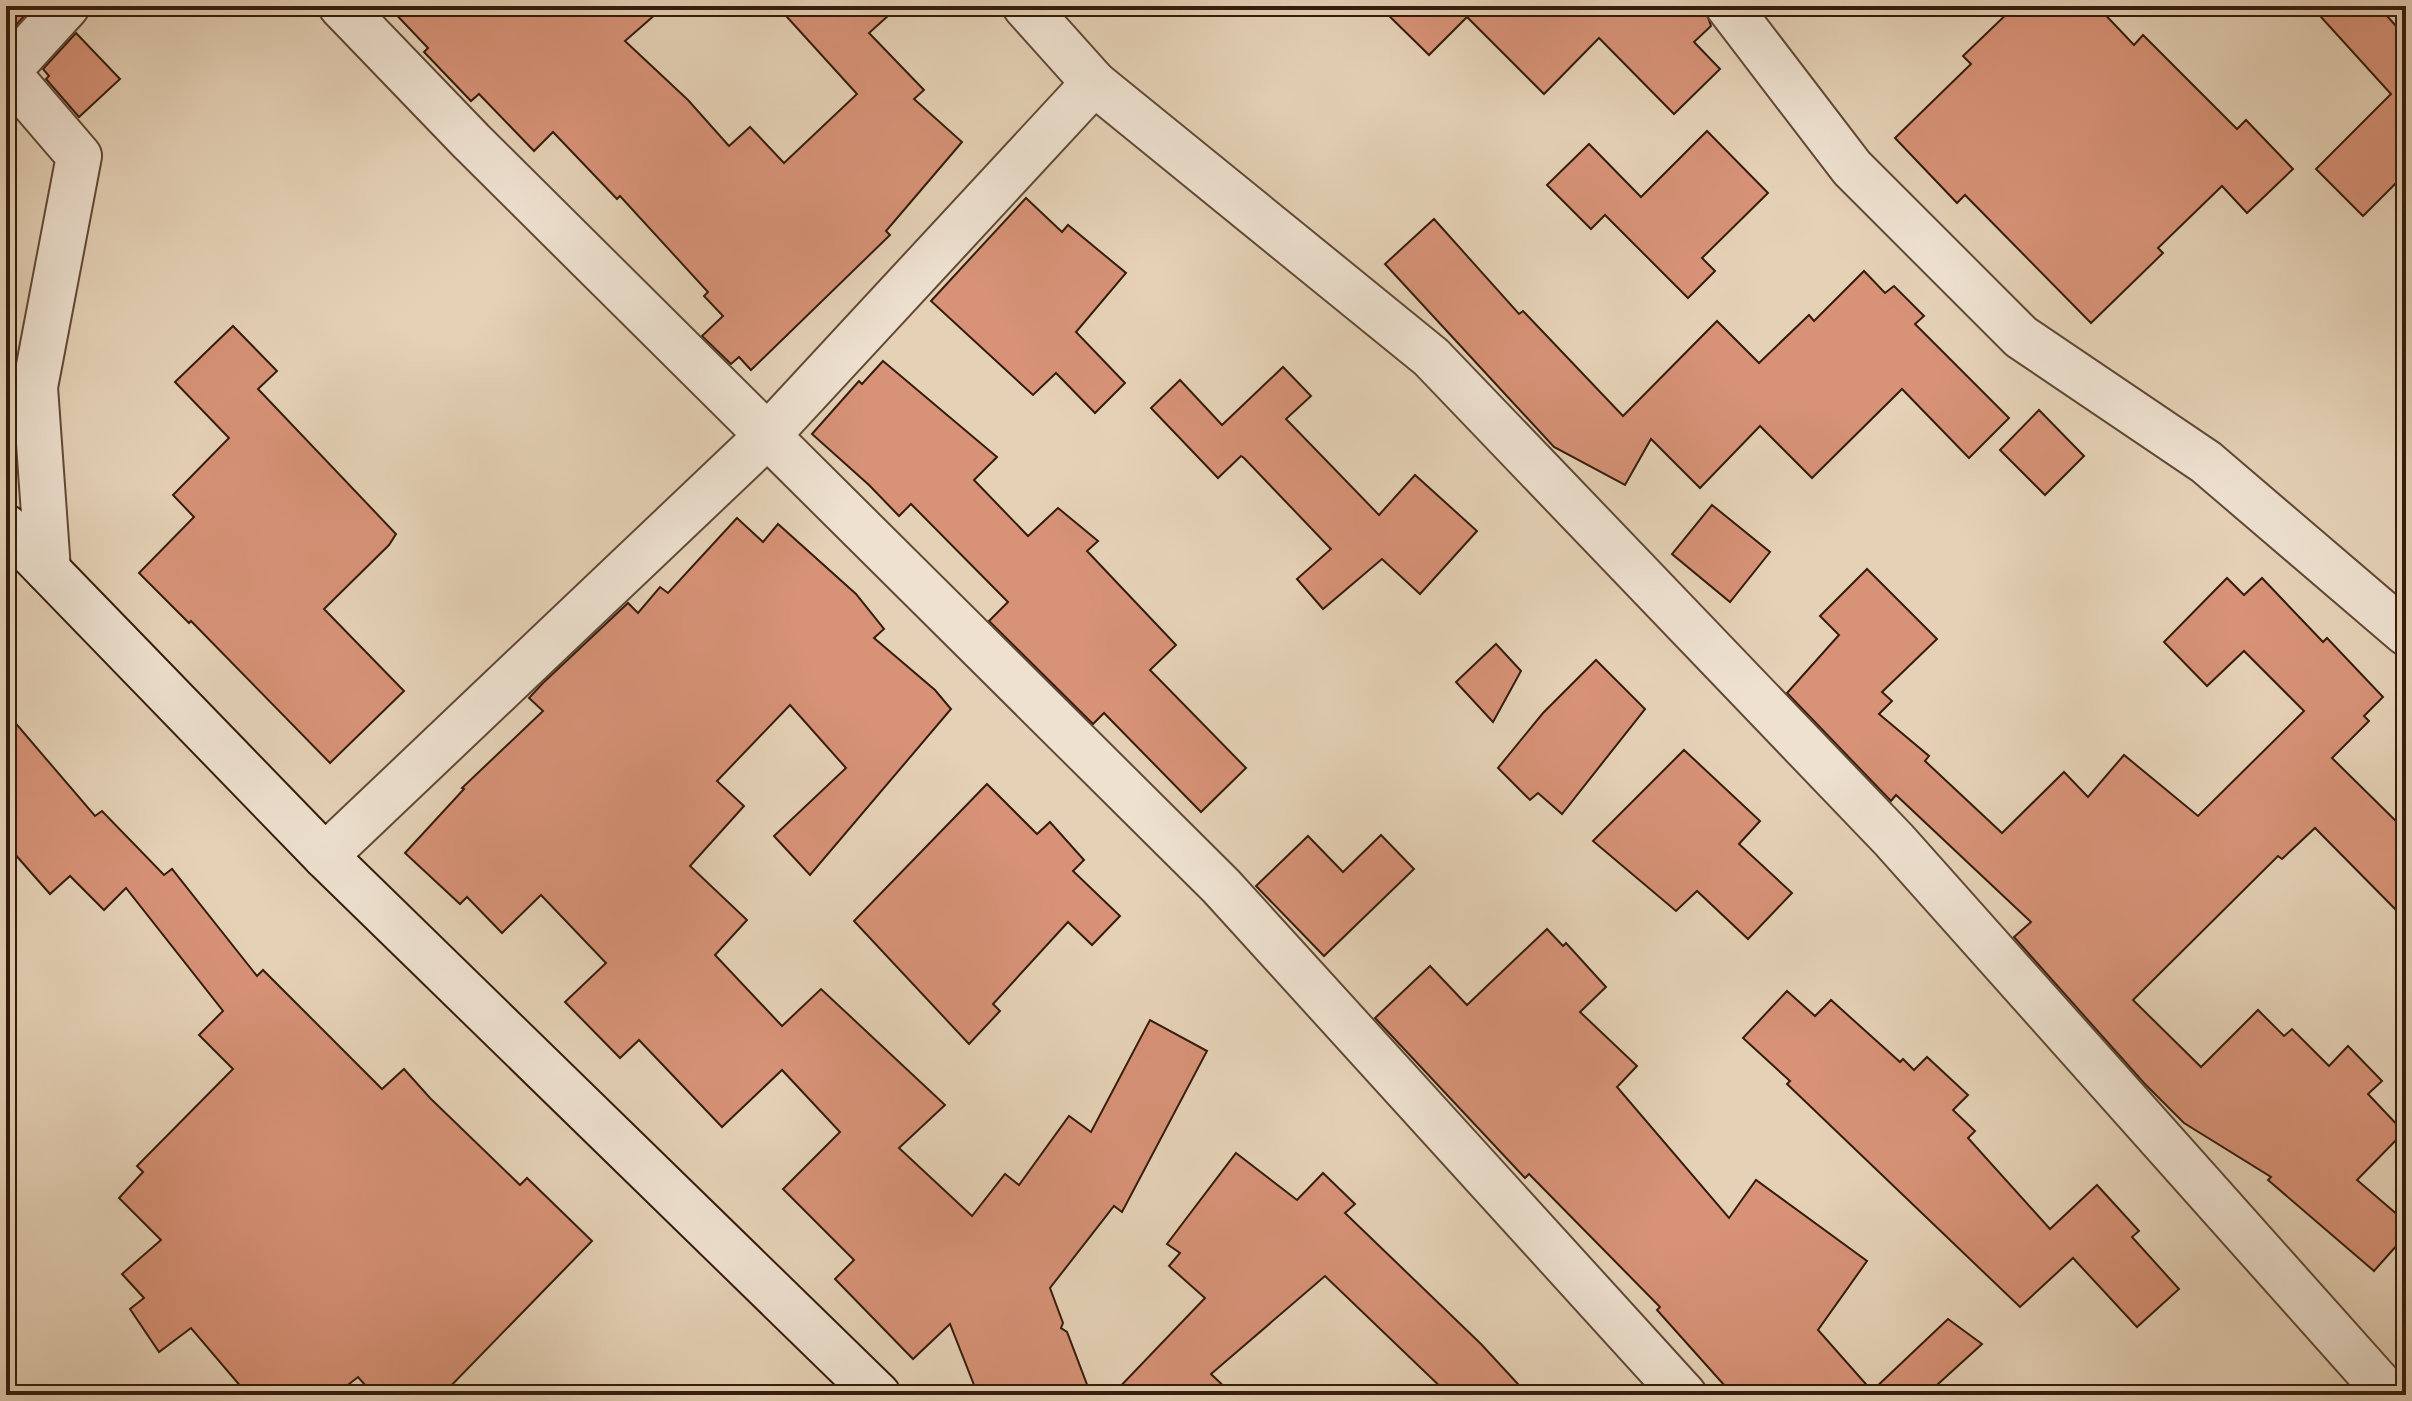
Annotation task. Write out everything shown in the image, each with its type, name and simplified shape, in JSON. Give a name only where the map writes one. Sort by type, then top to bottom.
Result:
[{"type":"street","points":[[48,570],[35,387],[79,156],[7,72],[67,6]]},
{"type":"street","points":[[341,6],[471,141],[1221,886],[1684,1395]]},
{"type":"street","points":[[1025,6],[1094,83],[1431,357],[1894,840],[2389,1395]]},
{"type":"street","points":[[1728,6],[1852,168],[2021,337],[2206,462],[2406,633]]},
{"type":"street","points":[[325,856],[767,436],[1094,83]]},
{"type":"street","points":[[6,527],[325,856],[878,1395]]},
{"type":"building","points":[[6,6],[33,6],[10,32],[6,27]]},
{"type":"building","points":[[388,6],[665,6],[625,41],[688,100],[729,146],[750,127],[784,163],[857,94],[777,6],[899,6],[869,33],[924,90],[914,99],[962,142],[886,231],[890,235],[751,370],[739,357],[731,364],[702,336],[723,316],[704,296],[708,292],[620,196],[617,199],[553,132],[534,151],[479,94],[471,101],[424,52],[428,48]]},
{"type":"building","points":[[1379,6],[1704,6],[1711,26],[1694,42],[1720,69],[1674,114],[1599,38],[1544,94],[1467,17],[1429,55]]},
{"type":"building","points":[[2015,6],[2097,6],[2134,45],[2143,35],[2237,129],[2246,120],[2293,169],[2247,213],[2222,186],[2158,248],[2163,253],[2091,323],[1965,195],[1957,203],[1895,138],[1971,64],[1963,56]]},
{"type":"building","points":[[2311,6],[2378,6],[2406,37],[2406,173],[2363,216],[2316,169],[2391,94]]},
{"type":"building","points":[[76,33],[120,79],[79,117],[46,79],[49,76],[43,69]]},
{"type":"building","points":[[1707,131],[1768,193],[1702,258],[1715,271],[1688,298],[1605,215],[1591,229],[1547,185],[1589,144],[1641,197]]},
{"type":"building","points":[[1026,198],[1062,232],[1068,225],[1126,273],[1076,332],[1125,383],[1095,413],[1056,373],[1033,395],[931,301]]},
{"type":"building","points":[[1434,219],[1519,314],[1523,311],[1623,416],[1717,321],[1759,363],[1809,315],[1814,321],[1864,271],[1885,293],[1894,286],[1924,316],[1915,324],[2009,418],[1969,458],[1902,389],[1812,478],[1760,426],[1700,488],[1651,439],[1625,485],[1554,447],[1385,264]]},
{"type":"building","points":[[233,326],[277,371],[258,389],[396,534],[389,545],[324,609],[404,691],[330,763],[191,621],[189,623],[139,573],[194,517],[173,495],[229,438],[175,382]]},
{"type":"building","points":[[883,361],[997,457],[974,480],[1028,536],[1058,508],[1098,541],[1087,551],[1176,645],[1150,670],[1246,768],[1201,812],[1104,713],[1093,724],[989,621],[1008,602],[911,504],[899,516],[812,434],[859,381],[862,384]]},
{"type":"building","points":[[1283,367],[1311,396],[1286,419],[1379,515],[1415,475],[1477,531],[1420,594],[1382,559],[1323,609],[1297,579],[1331,549],[1244,458],[1241,456],[1218,478],[1151,408],[1180,380],[1222,425]]},
{"type":"building","points":[[2039,410],[2084,456],[2045,495],[2000,450]]},
{"type":"building","points":[[1712,505],[1770,552],[1730,602],[1672,554]]},
{"type":"building","points":[[737,518],[763,542],[778,524],[856,594],[884,629],[874,638],[935,690],[951,709],[810,875],[774,836],[846,768],[790,705],[717,781],[744,806],[690,866],[747,920],[715,955],[782,1026],[821,989],[945,1105],[899,1148],[972,1216],[1005,1174],[1019,1185],[1069,1116],[1091,1132],[1150,1020],[1207,1051],[1122,1212],[1114,1206],[1050,1288],[1063,1323],[1061,1328],[1067,1332],[1091,1395],[978,1395],[950,1324],[913,1359],[835,1279],[854,1260],[783,1189],[840,1132],[782,1070],[722,1127],[639,1040],[620,1058],[565,1002],[606,963],[541,895],[502,933],[467,897],[460,904],[405,853],[462,788],[543,711],[529,698],[543,683],[628,603],[638,613],[660,587],[668,593]]},
{"type":"building","points":[[1867,569],[1937,639],[1882,692],[1892,701],[1879,714],[1929,756],[1925,761],[2002,833],[2064,772],[2088,797],[2124,755],[2198,816],[2304,711],[2244,651],[2207,686],[2164,642],[2227,578],[2244,595],[2262,578],[2323,642],[2327,638],[2383,697],[2364,716],[2369,721],[2332,758],[2406,831],[2406,920],[2315,828],[2282,859],[2278,856],[2133,1000],[2201,1067],[2258,1010],[2284,1036],[2292,1029],[2329,1066],[2348,1046],[2382,1081],[2368,1094],[2404,1132],[2357,1180],[2406,1222],[2406,1235],[2374,1271],[2268,1180],[2271,1177],[2184,1123],[2144,1083],[2014,937],[2031,922],[1896,795],[1891,801],[1787,693],[1839,635],[1820,616]]},
{"type":"building","points":[[1496,644],[1521,671],[1493,722],[1456,682]]},
{"type":"building","points":[[1596,660],[1645,709],[1562,814],[1538,793],[1530,800],[1498,768],[1543,713]]},
{"type":"building","points":[[6,712],[95,816],[102,811],[164,875],[172,869],[257,976],[263,970],[382,1089],[404,1069],[520,1185],[527,1178],[592,1241],[442,1395],[374,1395],[358,1377],[335,1395],[248,1395],[191,1328],[159,1352],[130,1309],[144,1298],[122,1274],[161,1240],[119,1198],[143,1172],[137,1166],[233,1069],[199,1035],[223,1011],[126,888],[104,910],[70,876],[50,894],[6,844]]},
{"type":"building","points":[[1684,750],[1760,821],[1739,844],[1792,893],[1748,939],[1697,891],[1676,911],[1593,841]]},
{"type":"building","points":[[987,784],[1037,834],[1050,822],[1084,860],[1073,871],[1120,916],[1092,945],[1068,922],[993,1004],[1000,1011],[969,1044],[854,921]]},
{"type":"building","points":[[1381,835],[1414,869],[1324,956],[1256,886],[1308,836],[1343,872]]},
{"type":"building","points":[[1547,929],[1563,946],[1566,943],[1606,987],[1580,1012],[1637,1066],[1617,1087],[1729,1218],[1756,1180],[1867,1261],[1818,1330],[1872,1391],[1948,1319],[1982,1344],[1926,1395],[1733,1395],[1657,1310],[1660,1307],[1529,1174],[1525,1178],[1375,1018],[1430,966],[1467,1005]]},
{"type":"building","points":[[1787,991],[1815,1016],[1831,1000],[1900,1062],[1903,1059],[1914,1070],[1927,1057],[1968,1095],[1953,1110],[1975,1131],[1968,1138],[2050,1229],[2097,1185],[2139,1231],[2132,1237],[2179,1289],[2137,1327],[2073,1258],[2020,1307],[1743,1038]]},
{"type":"building","points":[[1236,1153],[1297,1200],[1323,1173],[1355,1204],[1345,1213],[1481,1344],[1528,1395],[1449,1395],[1325,1276],[1211,1374],[1233,1395],[1112,1395],[1205,1298],[1169,1266],[1180,1253],[1167,1244]]}]
